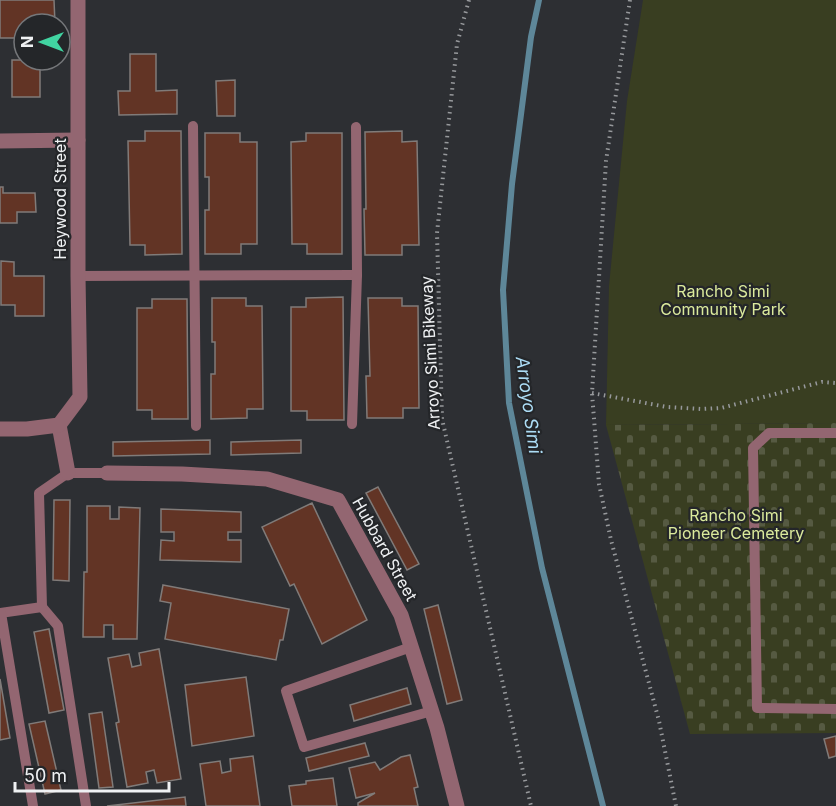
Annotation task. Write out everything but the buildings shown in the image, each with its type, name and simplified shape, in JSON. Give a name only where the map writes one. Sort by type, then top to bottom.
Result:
[{"type":"street","name":"Heywood Street","points":[[59,425],[80,397],[78,0]]},
{"type":"street","points":[[0,141],[78,140]]},
{"type":"street","points":[[0,429],[27,429],[59,425],[68,473]]},
{"type":"street","name":"Hubbard Street","points":[[106,473],[182,474],[267,479],[338,500],[401,615],[432,711],[457,806]]},
{"type":"lane","points":[[193,126],[196,426]]},
{"type":"lane","points":[[352,424],[357,275],[356,127]]},
{"type":"lane","points":[[78,276],[357,275]]},
{"type":"lane","points":[[836,432],[769,433],[753,448],[757,708],[836,709]]},
{"type":"lane","points":[[86,806],[58,626],[42,607],[39,493],[68,473],[106,473]]},
{"type":"lane","points":[[33,806],[0,613],[42,607]]},
{"type":"lane","points":[[411,647],[286,691],[304,747],[432,711]]},
{"type":"path","name":"Arroyo Simi Bikeway","points":[[469,0],[456,44],[437,232],[441,419],[531,806]]},
{"type":"path","points":[[630,0],[606,161],[592,393],[599,484],[611,540],[660,721],[676,806]]},
{"type":"path","points":[[592,393],[667,407],[702,409],[721,408],[822,382],[836,383]]},
{"type":"green space","name":"Rancho Simi Community Park","points":[[643,0],[836,0],[836,423],[606,425],[609,286],[627,101]]},
{"type":"green space","name":"Rancho Simi Pioneer Cemetery","points":[[836,423],[836,733],[690,734],[606,425]]},
{"type":"waterway","name":"Arroyo Simi","points":[[539,0],[531,37],[512,184],[503,290],[509,403],[542,568],[603,806]]}]
